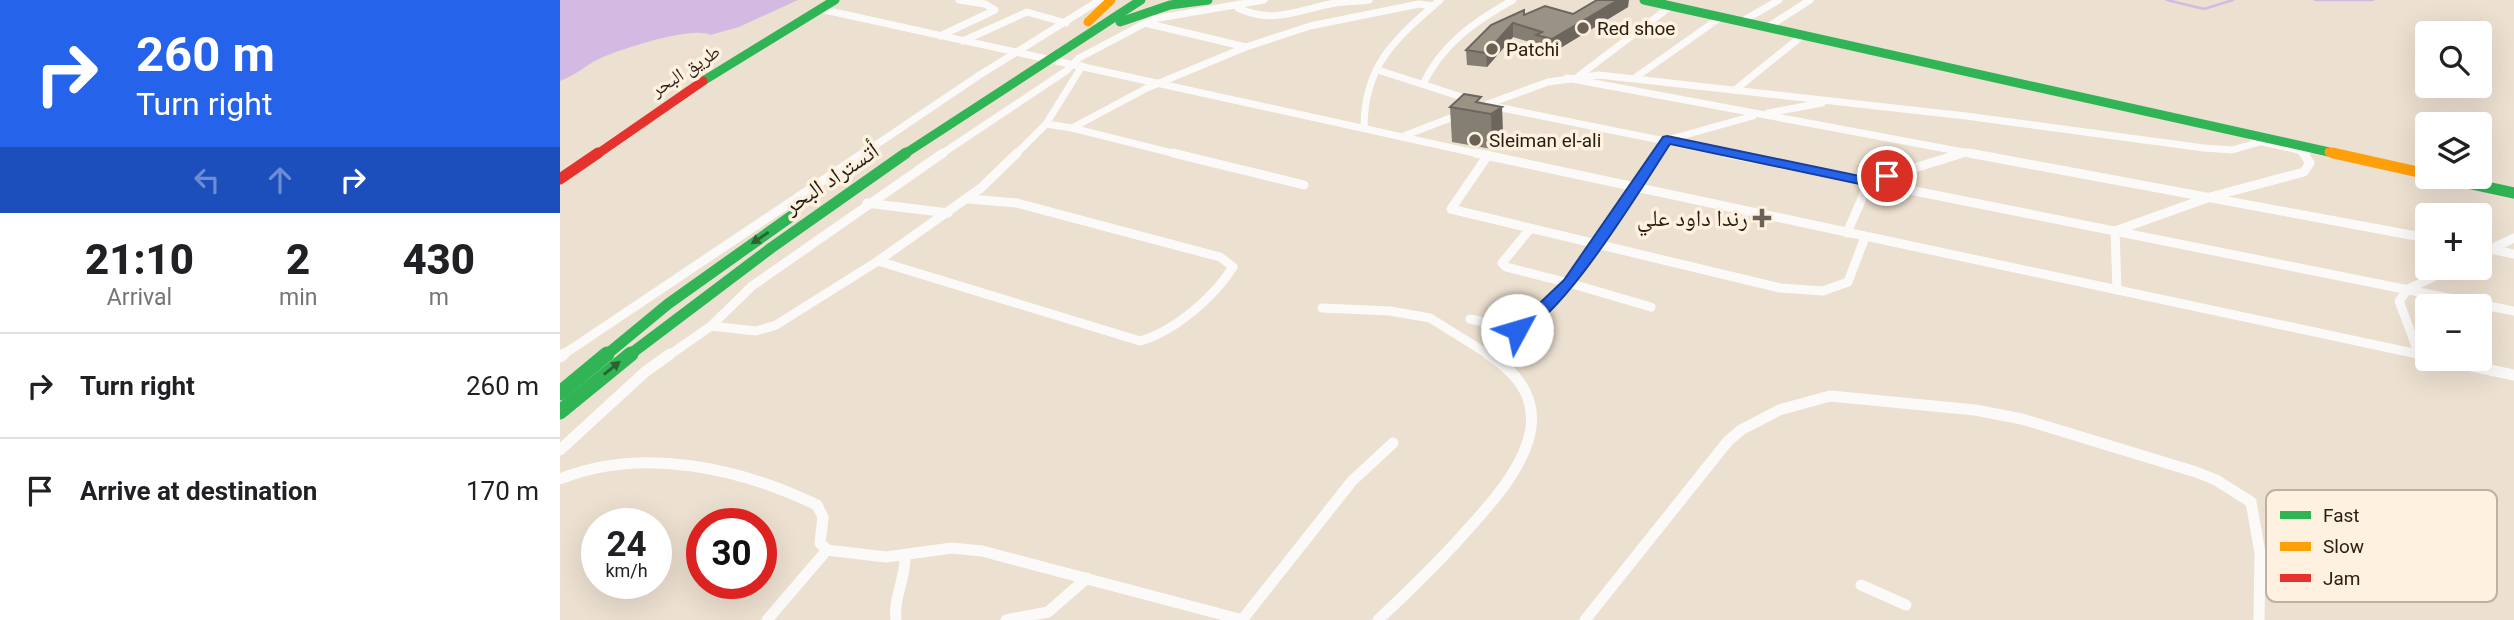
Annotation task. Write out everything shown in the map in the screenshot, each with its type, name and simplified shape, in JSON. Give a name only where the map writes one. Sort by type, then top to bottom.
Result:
[{"type":"main road","name":"طريق البحر","points":[[560,179],[687,91],[835,0]]},
{"type":"main road","points":[[1088,22],[1111,0]]},
{"type":"main road","name":"أتستراد البحر","points":[[560,393],[658,312],[746,247],[1125,0]]},
{"type":"main road","name":"أتستراد البحر","points":[[560,412],[662,328],[816,213],[1064,60],[1141,0]]},
{"type":"main road","points":[[1064,60],[1143,13],[1170,5],[1208,0]]},
{"type":"main road","points":[[1644,0],[1671,2],[2415,165]]},
{"type":"main road","points":[[1671,2],[1721,17],[2415,171]]},
{"type":"main road","points":[[2492,182],[2514,186]]},
{"type":"main road","points":[[2492,188],[2514,193]]},
{"type":"street","points":[[940,36],[995,10],[985,4],[959,0]]},
{"type":"street","points":[[560,357],[701,260],[1100,0]]},
{"type":"street","points":[[560,450],[645,372],[711,326],[752,286],[1064,60],[1144,23],[1177,13],[1264,0]]},
{"type":"street","points":[[1238,4],[1238,8],[1247,14],[1284,17],[1328,4],[1368,0]]},
{"type":"street","points":[[1408,0],[1433,6]]},
{"type":"street","points":[[1364,128],[1364,98],[1394,42],[1440,0]]},
{"type":"street","points":[[1423,84],[1441,51],[1459,31],[1513,0]]},
{"type":"street","points":[[1746,19],[1779,0]]},
{"type":"street","points":[[1771,25],[1810,0]]},
{"type":"street","points":[[1580,75],[1671,2]]},
{"type":"street","points":[[1072,128],[1157,83],[1245,47],[1334,20],[1419,4]]},
{"type":"street","points":[[820,9],[1020,53],[1064,60],[1157,83],[1632,187],[2415,353]]},
{"type":"street","points":[[963,41],[1027,12],[1066,23]]},
{"type":"street","points":[[1636,77],[1721,17]]},
{"type":"street","points":[[1144,23],[1245,47]]},
{"type":"street","points":[[1735,90],[1803,35]]},
{"type":"street","points":[[711,326],[744,330],[768,328],[878,261],[968,199],[1046,124],[1082,66]]},
{"type":"street","points":[[1378,70],[1486,105],[2514,310]]},
{"type":"street","points":[[1406,136],[1486,105],[1580,75],[1636,77],[2219,150],[2244,148],[2260,142]]},
{"type":"street","points":[[1567,78],[2415,236]]},
{"type":"street","points":[[1649,79],[1650,95]]},
{"type":"street","points":[[1470,319],[1508,330],[1520,329],[1569,283],[1632,187],[1667,140],[1758,115],[1832,101]]},
{"type":"street","points":[[1046,124],[1304,185]]},
{"type":"street","points":[[2245,134],[2260,142],[2302,152],[2326,152]]},
{"type":"street","points":[[1847,233],[1869,182],[1968,152]]},
{"type":"street","points":[[2115,231],[2210,197],[2304,172],[2310,163],[2302,152]]},
{"type":"street","points":[[1488,155],[1451,209],[1780,288],[1823,291],[1848,282],[1865,237]]},
{"type":"street","points":[[878,261],[1140,341],[1160,334],[1222,283],[1233,267],[1220,257],[1042,209],[997,200],[968,199]]},
{"type":"street","points":[[867,203],[948,213]]},
{"type":"street","points":[[1530,229],[1502,263],[1651,307]]},
{"type":"street","points":[[2115,231],[2117,290]]},
{"type":"street","points":[[2492,246],[2514,238]]},
{"type":"street","points":[[2492,249],[2514,254]]},
{"type":"street","points":[[2415,337],[2399,301],[2408,289],[2427,280]]},
{"type":"street","points":[[1322,308],[1390,311],[1430,318],[1510,368],[1526,389],[1530,405],[1530,437],[1518,469],[1504,489],[1430,572],[1378,620]]},
{"type":"street","points":[[2492,370],[2514,375]]},
{"type":"street","points":[[1585,620],[1728,441],[1741,430],[1779,410],[1830,396],[1975,410],[2022,419],[2216,480],[2251,502],[2260,552],[2259,620]]},
{"type":"street","points":[[560,479],[600,465],[634,461],[688,466],[735,477],[817,505],[823,517],[820,543],[827,550],[873,557],[905,556],[960,547],[1087,578],[1225,618],[1243,620],[1352,481],[1393,443]]},
{"type":"street","points":[[767,620],[827,550]]},
{"type":"street","points":[[896,620],[894,610],[906,572],[905,556]]},
{"type":"street","points":[[1006,620],[1048,611],[1087,578]]},
{"type":"street","points":[[1861,585],[1906,605]]},
{"type":"shaded area","points":[[560,0],[798,0],[739,27],[710,35],[687,33],[671,36],[617,52],[560,81]]},
{"type":"building","points":[[1597,0],[1618,0],[1552,39],[1536,35],[1542,32],[1513,23],[1486,53],[1466,50],[1491,25],[1524,10],[1524,15],[1545,6],[1573,14]]},
{"type":"building","points":[[1464,94],[1481,97],[1476,102],[1502,107],[1491,114],[1450,107]]},
{"type":"waterway","points":[[2167,0],[2204,9],[2233,0]]},
{"type":"waterway","points":[[2315,0],[2373,0]]},
{"type":"traffic: fast","points":[[703,81],[835,0]]},
{"type":"traffic: fast","points":[[560,412],[700,301],[843,196],[991,96],[1141,0]]},
{"type":"traffic: fast","points":[[1120,22],[1170,5],[1208,0]]},
{"type":"traffic: fast","points":[[1644,0],[2329,152]]},
{"type":"traffic: fast","points":[[2492,188],[2514,193]]},
{"type":"traffic: fast","points":[[560,393],[668,304],[793,215]]},
{"type":"traffic: slow","points":[[1088,22],[1111,0]]},
{"type":"traffic: slow","points":[[2329,152],[2415,171]]},
{"type":"traffic: jam","points":[[560,179],[703,81]]},
{"type":"place","name":"Red shoe","points":[[1583,28]]},
{"type":"place","name":"Patchi","points":[[1492,49]]},
{"type":"place","name":"Sleiman el-ali","points":[[1475,140]]},
{"type":"place","name":"رندا داود علي","points":[[1762,218]]},
{"type":"route","points":[[1517,330],[1524,327],[1569,283],[1632,187],[1667,140],[1869,182],[1887,176]]}]
